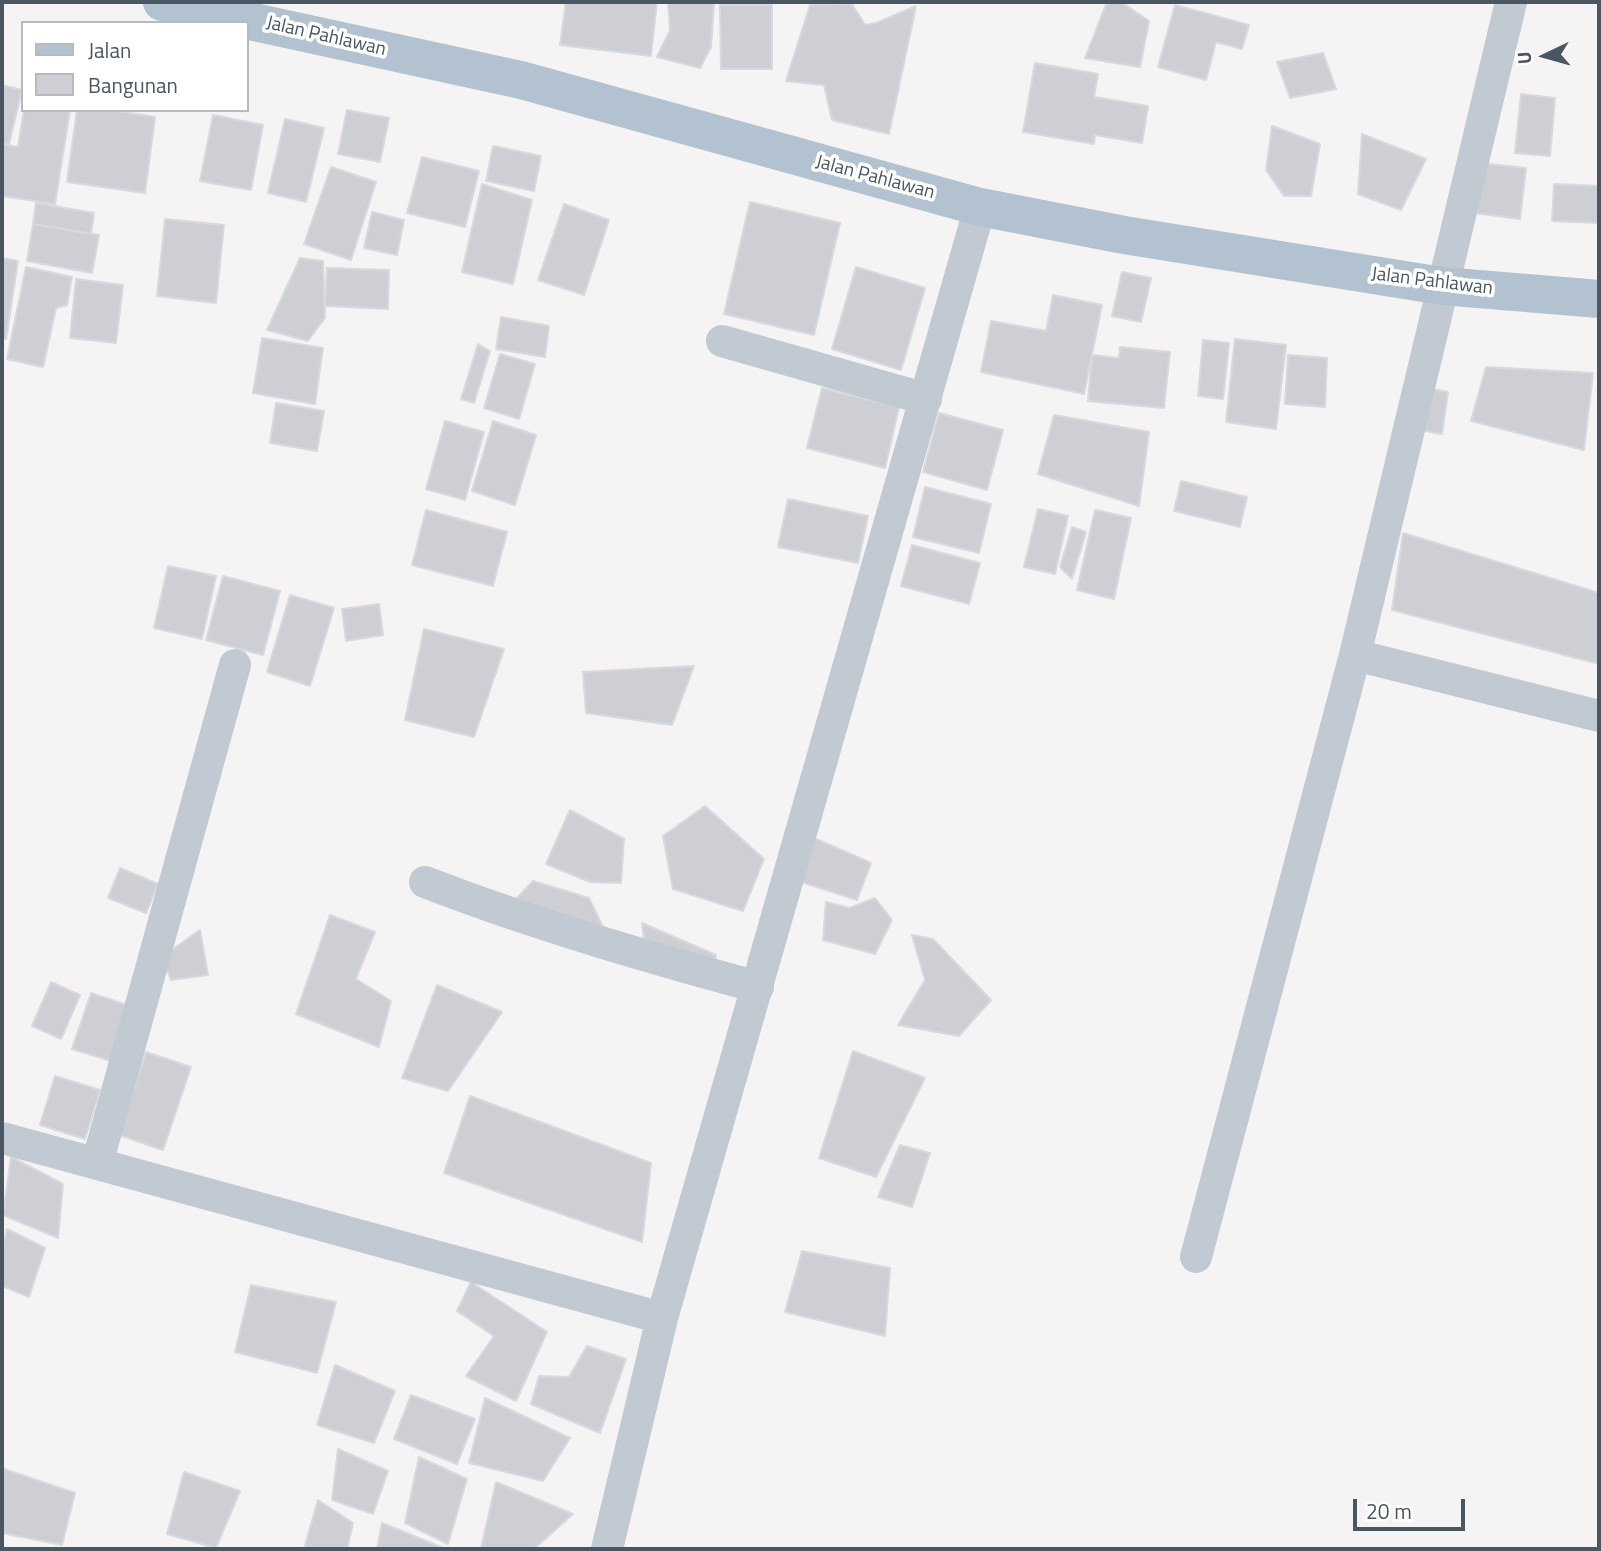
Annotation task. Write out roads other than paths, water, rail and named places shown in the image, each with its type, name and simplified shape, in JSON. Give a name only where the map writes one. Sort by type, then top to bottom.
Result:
[{"type":"main road","name":"Jalan Pahlawan","points":[[180,3],[521,80],[980,207],[1124,235],[1442,286],[1599,299]]},
{"type":"street","points":[[1196,1258],[1355,655],[1511,2]]},
{"type":"street","points":[[607,1549],[662,1318],[980,207]]},
{"type":"street","points":[[722,341],[926,399]]},
{"type":"street","points":[[1355,655],[1599,716]]},
{"type":"street","points":[[97,1164],[235,665]]},
{"type":"street","points":[[425,882],[480,904],[591,939],[758,987]]},
{"type":"street","points":[[2,1138],[662,1318]]}]
